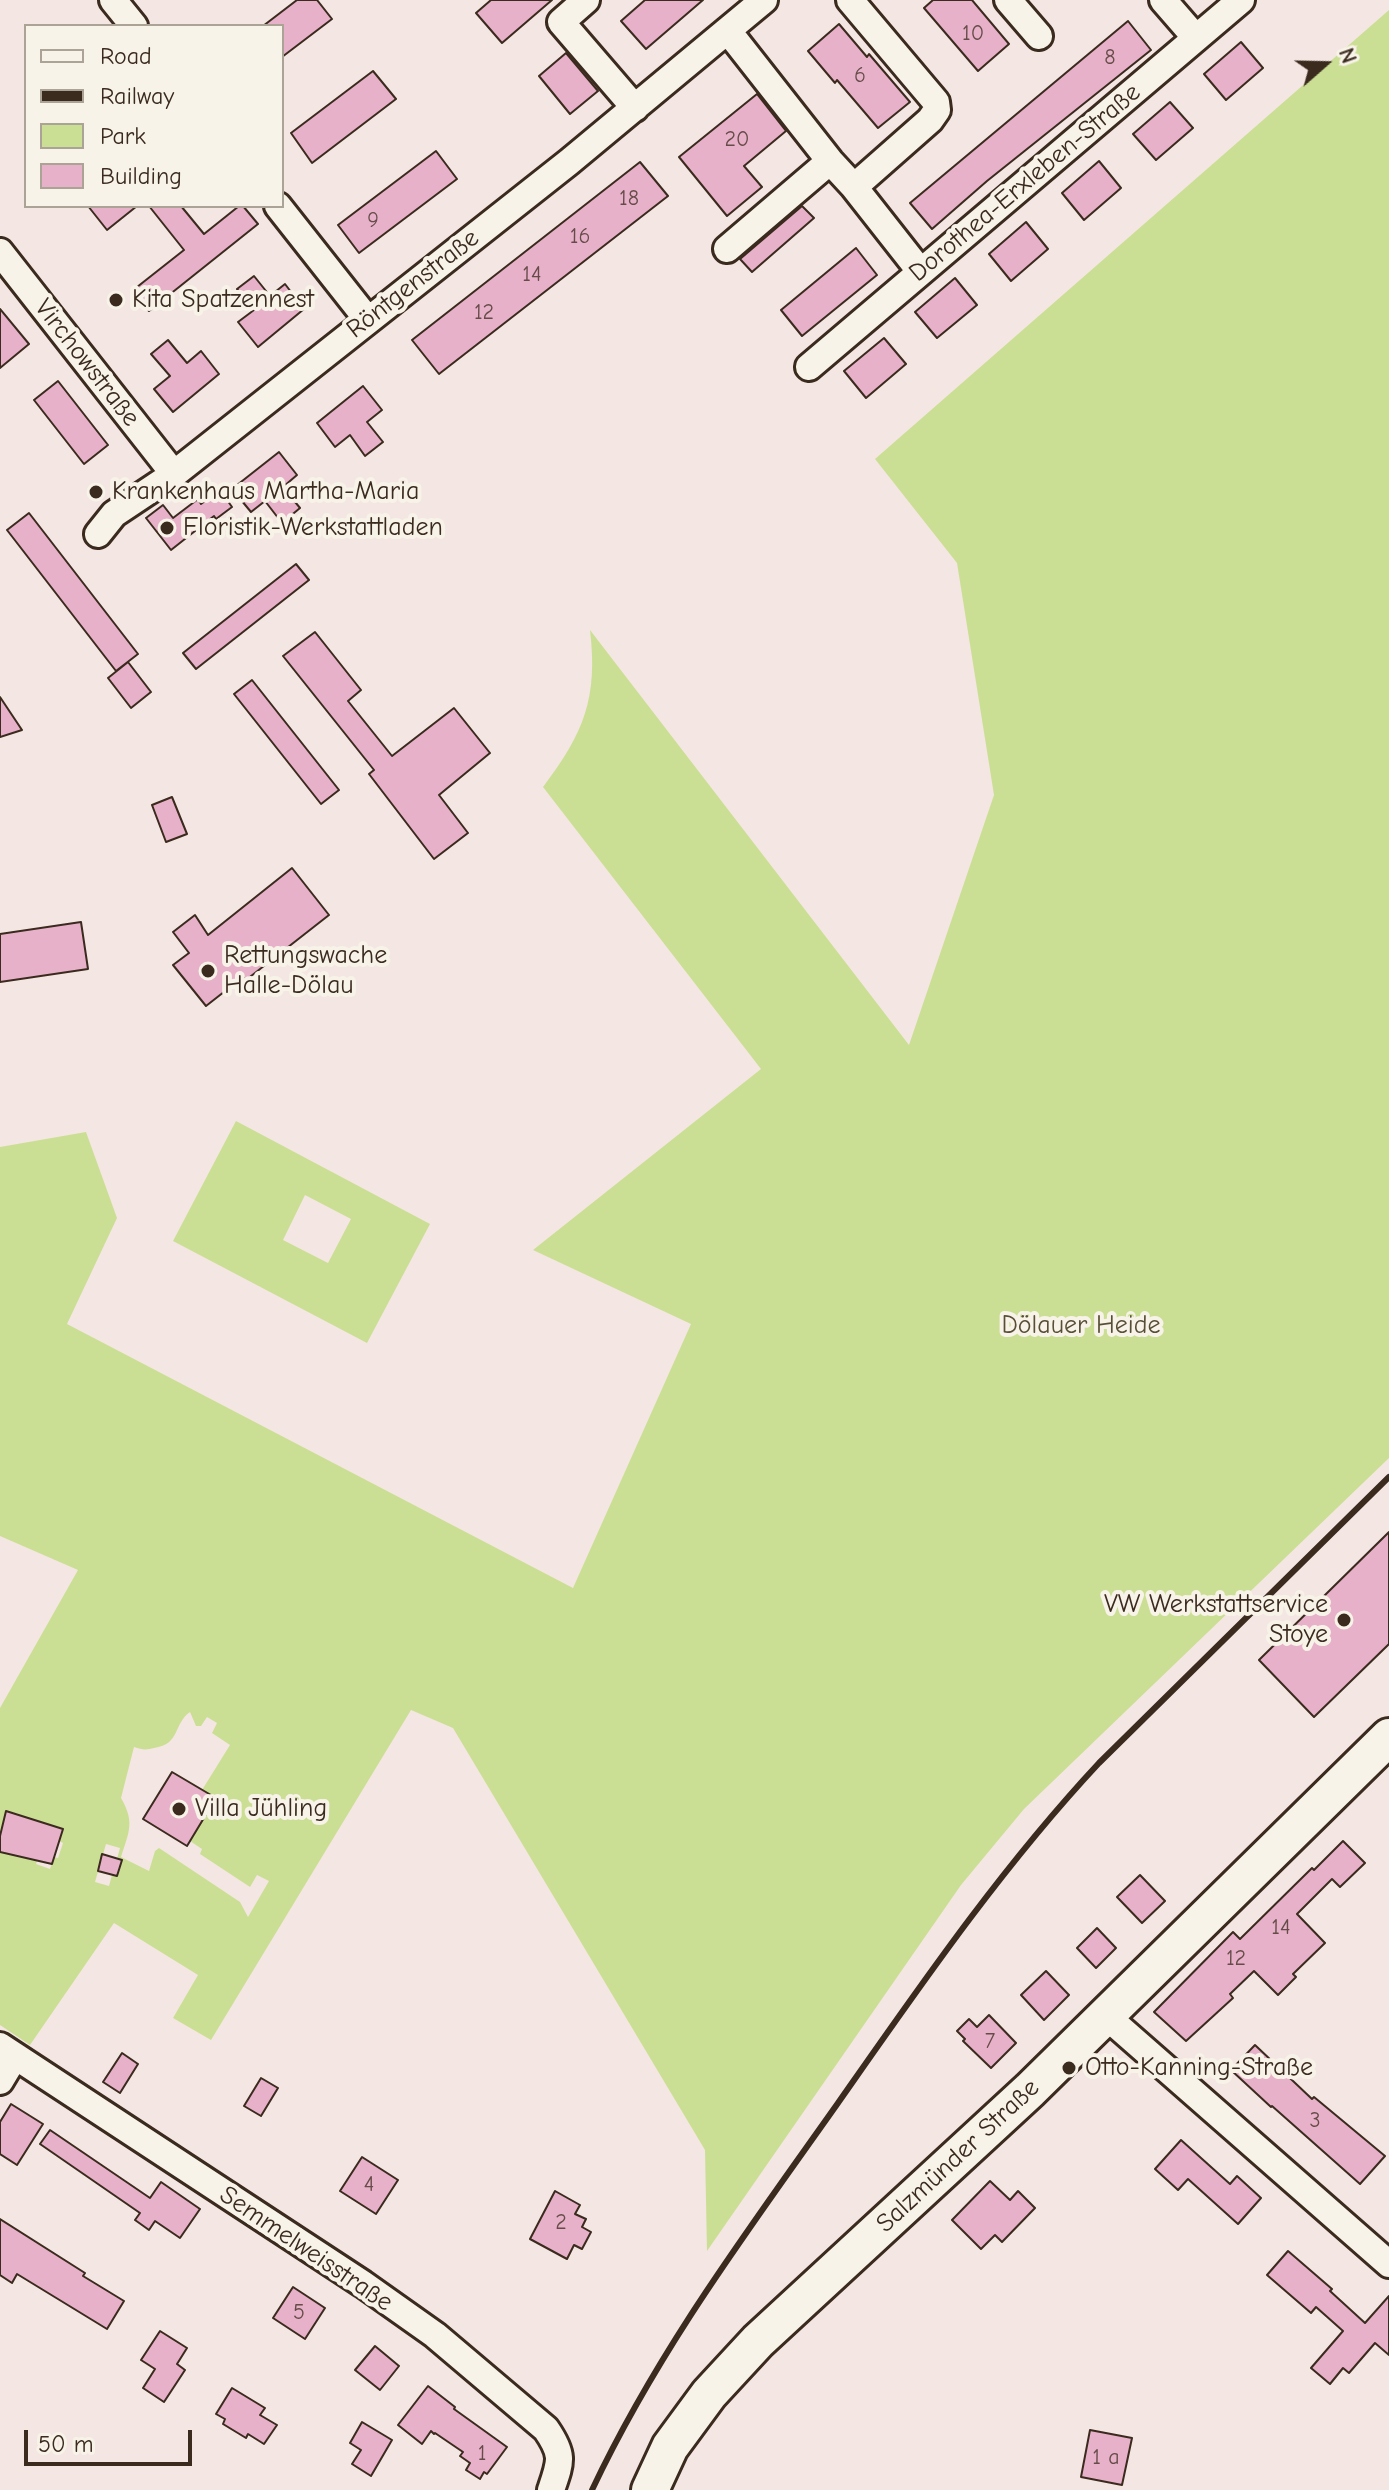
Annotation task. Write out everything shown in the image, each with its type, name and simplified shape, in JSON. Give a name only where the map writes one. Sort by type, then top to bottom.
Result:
[{"type":"main road","name":"Salzmünder Straße","points":[[650,2490],[670,2447],[709,2394],[758,2341],[1030,2090],[1389,1737]]},
{"type":"street","points":[[113,0],[132,24]]},
{"type":"street","points":[[586,0],[561,22],[635,108]]},
{"type":"street","name":"Röntgenstraße","points":[[98,534],[114,514],[174,474],[635,108],[764,0]]},
{"type":"street","points":[[850,0],[936,102],[937,110],[930,120],[854,187]]},
{"type":"street","points":[[1008,0],[1039,36]]},
{"type":"street","points":[[1163,0],[1196,38]]},
{"type":"street","name":"Dorothea-Erxleben-Straße","points":[[809,367],[1241,0]]},
{"type":"street","points":[[728,31],[920,271]]},
{"type":"street","points":[[727,249],[830,161]]},
{"type":"street","points":[[280,208],[360,310],[365,322]]},
{"type":"street","name":"Virchowstraße","points":[[0,252],[174,474]]},
{"type":"street","points":[[1105,2015],[1389,2264]]},
{"type":"street","points":[[0,2081],[8,2051]]},
{"type":"street","name":"Semmelweisstraße","points":[[8,2051],[363,2284],[435,2335],[546,2429],[558,2446],[559,2466],[551,2490]]},
{"type":"green space","name":"Dölauer Heide","points":[[1389,10],[1389,1458],[1024,1809],[961,1885],[707,2251],[705,2150],[453,1728],[411,1710],[211,2040],[173,2018],[198,1975],[114,1923],[30,2045],[0,2025],[0,1852],[17,1826],[19,1814],[6,1811],[0,1836],[0,1708],[78,1570],[0,1536],[0,1147],[86,1132],[117,1218],[67,1324],[573,1588],[691,1324],[533,1250],[761,1069],[543,787],[569,749],[585,714],[592,676],[590,630],[909,1045],[994,795],[957,563],[875,459]],"holes":[[[190,1712],[196,1726],[201,1726],[207,1717],[217,1723],[212,1733],[230,1745],[202,1790],[215,1798],[190,1841],[202,1849],[200,1854],[250,1887],[257,1875],[269,1881],[248,1917],[240,1902],[159,1848],[155,1851],[149,1871],[121,1857],[129,1821],[121,1798],[134,1747],[149,1749],[163,1746],[173,1738]],[[50,1825],[63,1830],[59,1841],[63,1843],[50,1869],[36,1864]],[[106,1844],[120,1848],[117,1876],[112,1875],[109,1886],[95,1882]]]},
{"type":"green space","points":[[236,1121],[430,1224],[367,1343],[173,1241]],"holes":[[[305,1195],[351,1219],[328,1263],[283,1240]]]},
{"type":"building","points":[[297,0],[317,0],[332,19],[284,55],[284,24],[266,24]]},
{"type":"building","points":[[491,0],[552,0],[502,43],[476,13]]},
{"type":"building","points":[[645,0],[703,0],[646,49],[621,21]]},
{"type":"building","points":[[933,0],[972,0],[1009,44],[978,71],[924,8]]},
{"type":"building","points":[[1128,21],[1151,50],[932,229],[910,203]]},
{"type":"building","points":[[839,24],[910,102],[878,128],[808,51]]},
{"type":"building","points":[[1241,42],[1263,68],[1226,100],[1204,74]]},
{"type":"building","points":[[566,53],[598,91],[570,114],[539,76]]},
{"type":"building","points":[[373,71],[396,99],[312,163],[291,133]]},
{"type":"building","points":[[757,94],[786,131],[744,166],[762,187],[727,216],[679,157]]},
{"type":"building","points":[[1170,102],[1193,128],[1156,160],[1133,134]]},
{"type":"building","points":[[436,151],[457,179],[359,253],[338,225]]},
{"type":"building","points":[[1099,161],[1121,188],[1084,220],[1062,193]]},
{"type":"building","points":[[640,162],[668,196],[439,374],[412,340]]},
{"type":"building","points":[[802,206],[814,218],[752,272],[740,259]]},
{"type":"building","points":[[90,208],[134,208],[107,230]]},
{"type":"building","points":[[151,208],[183,208],[204,234],[236,208],[245,208],[258,224],[149,311],[132,291],[184,250]]},
{"type":"building","points":[[1026,222],[1048,249],[1011,281],[989,254]]},
{"type":"building","points":[[856,248],[877,275],[802,336],[781,310]]},
{"type":"building","points":[[254,276],[270,296],[285,284],[304,309],[258,347],[238,322],[254,310],[237,289]]},
{"type":"building","points":[[955,278],[977,305],[937,338],[915,312]]},
{"type":"building","points":[[0,309],[29,344],[0,368]]},
{"type":"building","points":[[884,338],[906,364],[866,398],[844,371]]},
{"type":"building","points":[[168,340],[187,363],[201,351],[219,374],[173,412],[154,389],[170,376],[151,354]]},
{"type":"building","points":[[58,381],[108,445],[84,464],[34,400]]},
{"type":"building","points":[[363,386],[382,410],[367,422],[383,442],[365,456],[350,435],[335,447],[317,423]]},
{"type":"building","points":[[279,452],[297,475],[283,487],[300,508],[282,523],[265,501],[251,512],[232,489]]},
{"type":"building","points":[[220,490],[232,507],[216,519],[214,516],[171,550],[146,518],[163,505],[173,518],[198,499],[201,504]]},
{"type":"building","points":[[29,513],[138,654],[116,671],[7,530]]},
{"type":"building","points":[[296,564],[309,580],[196,669],[183,653]]},
{"type":"building","points":[[315,632],[361,690],[348,701],[392,756],[454,708],[490,753],[439,795],[468,833],[434,859],[369,774],[374,770],[283,656]]},
{"type":"building","points":[[128,662],[151,692],[131,708],[108,678]]},
{"type":"building","points":[[252,680],[339,790],[321,804],[234,694]]},
{"type":"building","points":[[0,697],[22,730],[0,737]]},
{"type":"building","points":[[172,797],[187,834],[166,842],[152,805]]},
{"type":"building","points":[[292,868],[329,915],[246,980],[243,977],[206,1006],[173,965],[189,953],[173,932],[195,915],[208,935]]},
{"type":"building","points":[[81,922],[88,969],[0,982],[0,934]]},
{"type":"building","name":"VW Werkstattservice Stoye","points":[[1389,1532],[1389,1644],[1314,1717],[1259,1660]]},
{"type":"building","name":"Villa Jühling","points":[[172,1772],[216,1798],[187,1846],[143,1819]]},
{"type":"building","points":[[6,1811],[63,1829],[52,1864],[0,1852]]},
{"type":"building","points":[[1343,1841],[1365,1863],[1340,1887],[1332,1879],[1297,1914],[1325,1943],[1293,1974],[1296,1977],[1278,1995],[1254,1971],[1230,1994],[1233,1998],[1186,2041],[1154,2012],[1233,1932],[1240,1939]]},
{"type":"building","points":[[102,1854],[122,1860],[117,1876],[98,1871]]},
{"type":"building","points":[[1140,1875],[1165,1901],[1142,1923],[1117,1897]]},
{"type":"building","points":[[1097,1928],[1116,1948],[1096,1968],[1077,1948]]},
{"type":"building","points":[[1046,1971],[1069,1995],[1044,2020],[1021,1995]]},
{"type":"building","points":[[989,2015],[1016,2043],[991,2068],[957,2031],[969,2019],[977,2027]]},
{"type":"building","points":[[1255,2045],[1312,2099],[1314,2097],[1385,2156],[1360,2184],[1231,2070]]},
{"type":"building","points":[[122,2053],[138,2064],[120,2093],[103,2082]]},
{"type":"building","points":[[261,2078],[278,2088],[261,2116],[244,2106]]},
{"type":"building","points":[[11,2104],[43,2124],[17,2165],[0,2154],[0,2122]]},
{"type":"building","points":[[50,2130],[150,2198],[161,2182],[200,2209],[180,2238],[155,2221],[149,2230],[135,2220],[140,2213],[40,2144]]},
{"type":"building","points":[[1181,2140],[1230,2184],[1237,2176],[1261,2198],[1238,2224],[1188,2179],[1178,2190],[1155,2169]]},
{"type":"building","points":[[362,2157],[398,2180],[376,2214],[340,2191]]},
{"type":"building","points":[[990,2181],[1010,2200],[1018,2191],[1035,2208],[1002,2242],[995,2235],[981,2249],[952,2220]]},
{"type":"building","points":[[555,2191],[580,2205],[575,2214],[586,2219],[582,2227],[591,2232],[582,2249],[574,2245],[567,2259],[530,2239]]},
{"type":"building","points":[[0,2219],[124,2301],[107,2329],[17,2274],[12,2283],[0,2275]]},
{"type":"building","points":[[1288,2251],[1365,2323],[1389,2296],[1389,2355],[1375,2343],[1349,2373],[1343,2368],[1330,2384],[1311,2368],[1343,2331],[1316,2307],[1311,2313],[1267,2275]]},
{"type":"building","points":[[293,2287],[325,2308],[305,2339],[273,2318]]},
{"type":"building","points":[[160,2331],[187,2348],[177,2364],[185,2370],[164,2402],[143,2388],[155,2369],[141,2360]]},
{"type":"building","points":[[375,2346],[399,2366],[380,2390],[355,2370]]},
{"type":"building","points":[[428,2386],[507,2447],[480,2479],[466,2470],[470,2463],[460,2456],[463,2452],[435,2433],[431,2431],[422,2444],[398,2425]]},
{"type":"building","points":[[232,2388],[265,2408],[260,2415],[277,2425],[264,2444],[248,2434],[246,2438],[223,2424],[225,2419],[216,2414]]},
{"type":"building","points":[[362,2422],[392,2440],[371,2476],[352,2464],[361,2450],[350,2443]]},
{"type":"building","points":[[1090,2430],[1132,2438],[1122,2485],[1081,2477]]},
{"type":"railway","points":[[592,2490],[646,2388],[706,2291],[962,1928],[1028,1844],[1099,1763],[1389,1477]]},
{"type":"place","name":"Kita Spatzennest","points":[[116,300]]},
{"type":"place","name":"Krankenhaus Martha-Maria","points":[[96,492]]},
{"type":"place","name":"Floristik-Werkstattladen","points":[[167,528]]},
{"type":"place","name":"Rettungswache Halle-Dölau","points":[[208,971]]},
{"type":"place","name":"VW Werkstattservice Stoye","points":[[1344,1620]]},
{"type":"place","name":"Villa Jühling","points":[[179,1809]]},
{"type":"place","name":"Otto-Kanning-Straße","points":[[1069,2068]]}]
